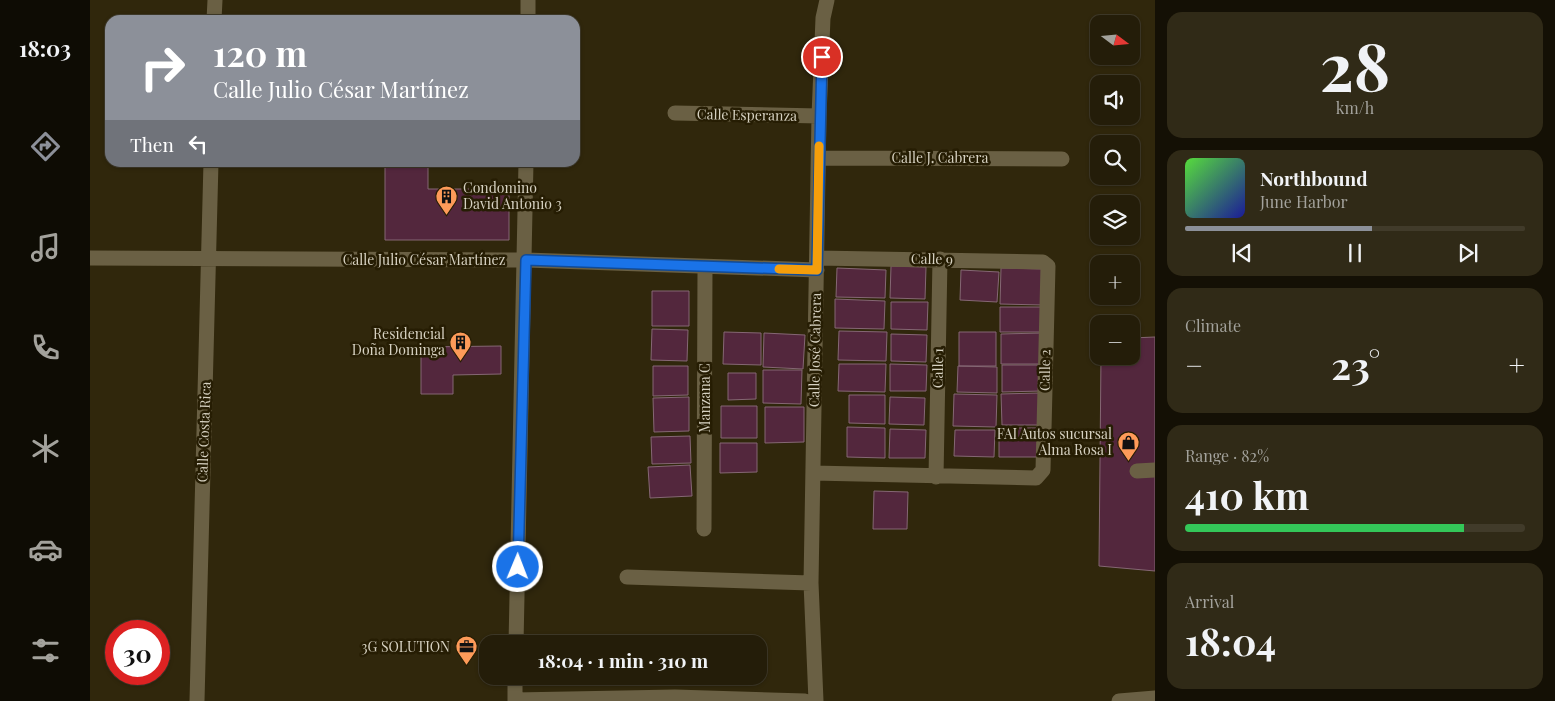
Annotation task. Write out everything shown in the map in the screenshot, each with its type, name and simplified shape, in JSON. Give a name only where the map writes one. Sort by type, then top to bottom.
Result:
[{"type":"street","points":[[214,15],[215,0]]},
{"type":"street","points":[[528,0],[528,15]]},
{"type":"street","name":"Calle José Cabrera","points":[[816,701],[811,583],[819,116],[823,18],[827,0]]},
{"type":"street","name":"Calle Esperanza","points":[[675,113],[819,116]]},
{"type":"street","name":"Calle J. Cabrera","points":[[819,158],[1062,159]]},
{"type":"street","name":"Calle Costa Rica","points":[[197,701],[211,167]]},
{"type":"street","points":[[516,635],[526,260],[526,167]]},
{"type":"street","name":"Calle Julio César Martínez","points":[[90,258],[526,260],[705,268],[817,264]]},
{"type":"street","name":"Calle 9","points":[[817,264],[940,259],[1047,263]]},
{"type":"street","name":"Calle 1","points":[[936,477],[940,259]]},
{"type":"street","name":"Calle 2","points":[[936,477],[1036,478],[1040,476],[1043,470],[1047,263]]},
{"type":"street","name":"Manzana C","points":[[704,529],[705,268]]},
{"type":"street","points":[[1137,471],[1155,470]]},
{"type":"street","points":[[813,473],[936,477]]},
{"type":"street","points":[[627,577],[811,583]]},
{"type":"street","points":[[516,685],[515,700],[675,699],[805,701]]},
{"type":"street","points":[[1119,701],[1155,698]]},
{"type":"building","name":"Condomino David Antonio 3","points":[[385,167],[428,167],[428,189],[509,189],[509,240],[385,240]]},
{"type":"building","points":[[891,266],[926,267],[925,299],[890,298]]},
{"type":"building","points":[[837,268],[886,270],[885,298],[836,297]]},
{"type":"building","points":[[1001,268],[1044,269],[1043,305],[1000,304]]},
{"type":"building","points":[[961,270],[999,272],[997,302],[960,300]]},
{"type":"building","points":[[652,291],[689,291],[689,326],[652,326]]},
{"type":"building","points":[[835,299],[885,301],[884,329],[835,328]]},
{"type":"building","points":[[891,302],[928,302],[927,330],[891,329]]},
{"type":"building","points":[[1000,307],[1042,307],[1041,332],[1000,332]]},
{"type":"building","points":[[652,329],[688,330],[687,361],[651,360]]},
{"type":"building","points":[[839,331],[887,332],[886,361],[838,360]]},
{"type":"building","points":[[724,332],[761,333],[761,365],[723,364]]},
{"type":"building","points":[[959,332],[996,332],[996,366],[959,366]]},
{"type":"building","points":[[764,333],[805,335],[803,369],[763,367]]},
{"type":"building","points":[[1042,333],[1042,364],[1001,364],[1001,334]]},
{"type":"building","points":[[891,334],[927,335],[926,362],[891,361]]},
{"type":"building","name":"FAI Autos sucursal Alma Rosa I","points":[[1155,337],[1155,571],[1099,566],[1101,365],[1140,365],[1140,338]]},
{"type":"building","name":"Residencial Doña Dominga","points":[[501,346],[501,374],[453,375],[453,394],[421,394],[421,347]]},
{"type":"building","points":[[839,364],[886,364],[885,392],[838,391]]},
{"type":"building","points":[[890,364],[927,365],[926,391],[890,391]]},
{"type":"building","points":[[1002,365],[1042,365],[1042,391],[1002,392]]},
{"type":"building","points":[[653,366],[688,366],[688,395],[653,396]]},
{"type":"building","points":[[958,366],[997,367],[997,393],[957,392]]},
{"type":"building","points":[[763,370],[802,370],[801,404],[763,403]]},
{"type":"building","points":[[728,373],[756,373],[756,399],[728,400]]},
{"type":"building","points":[[1039,393],[1040,425],[1002,425],[1001,394]]},
{"type":"building","points":[[954,394],[997,395],[996,427],[953,426]]},
{"type":"building","points":[[849,395],[885,395],[885,424],[849,423]]},
{"type":"building","points":[[689,397],[689,431],[654,432],[653,398]]},
{"type":"building","points":[[890,397],[925,398],[924,425],[889,424]]},
{"type":"building","points":[[721,406],[757,406],[757,438],[721,438]]},
{"type":"building","points":[[765,407],[804,407],[804,442],[765,443]]},
{"type":"building","points":[[847,427],[885,428],[885,458],[847,457]]},
{"type":"building","points":[[999,428],[1041,428],[1042,457],[999,457]]},
{"type":"building","points":[[890,429],[926,430],[925,458],[889,458]]},
{"type":"building","points":[[955,430],[995,430],[994,457],[954,456]]},
{"type":"building","points":[[690,436],[691,463],[652,464],[651,437]]},
{"type":"building","points":[[720,443],[757,443],[757,472],[720,473]]},
{"type":"building","points":[[690,465],[692,496],[650,498],[648,467]]},
{"type":"building","points":[[874,491],[908,492],[907,529],[873,529]]},
{"type":"slow traffic","points":[[779,269],[817,270],[819,146]]},
{"type":"place","name":"Condomino David Antonio 3","points":[[447,215]]},
{"type":"place","name":"Residencial Doña Dominga","points":[[461,361]]},
{"type":"place","name":"FAI Autos sucursal Alma Rosa I","points":[[1128,461]]},
{"type":"place","name":"3G SOLUTION","points":[[466,666]]},
{"type":"route","points":[[518,567],[526,260],[705,268],[817,270],[819,116],[822,57]]}]
